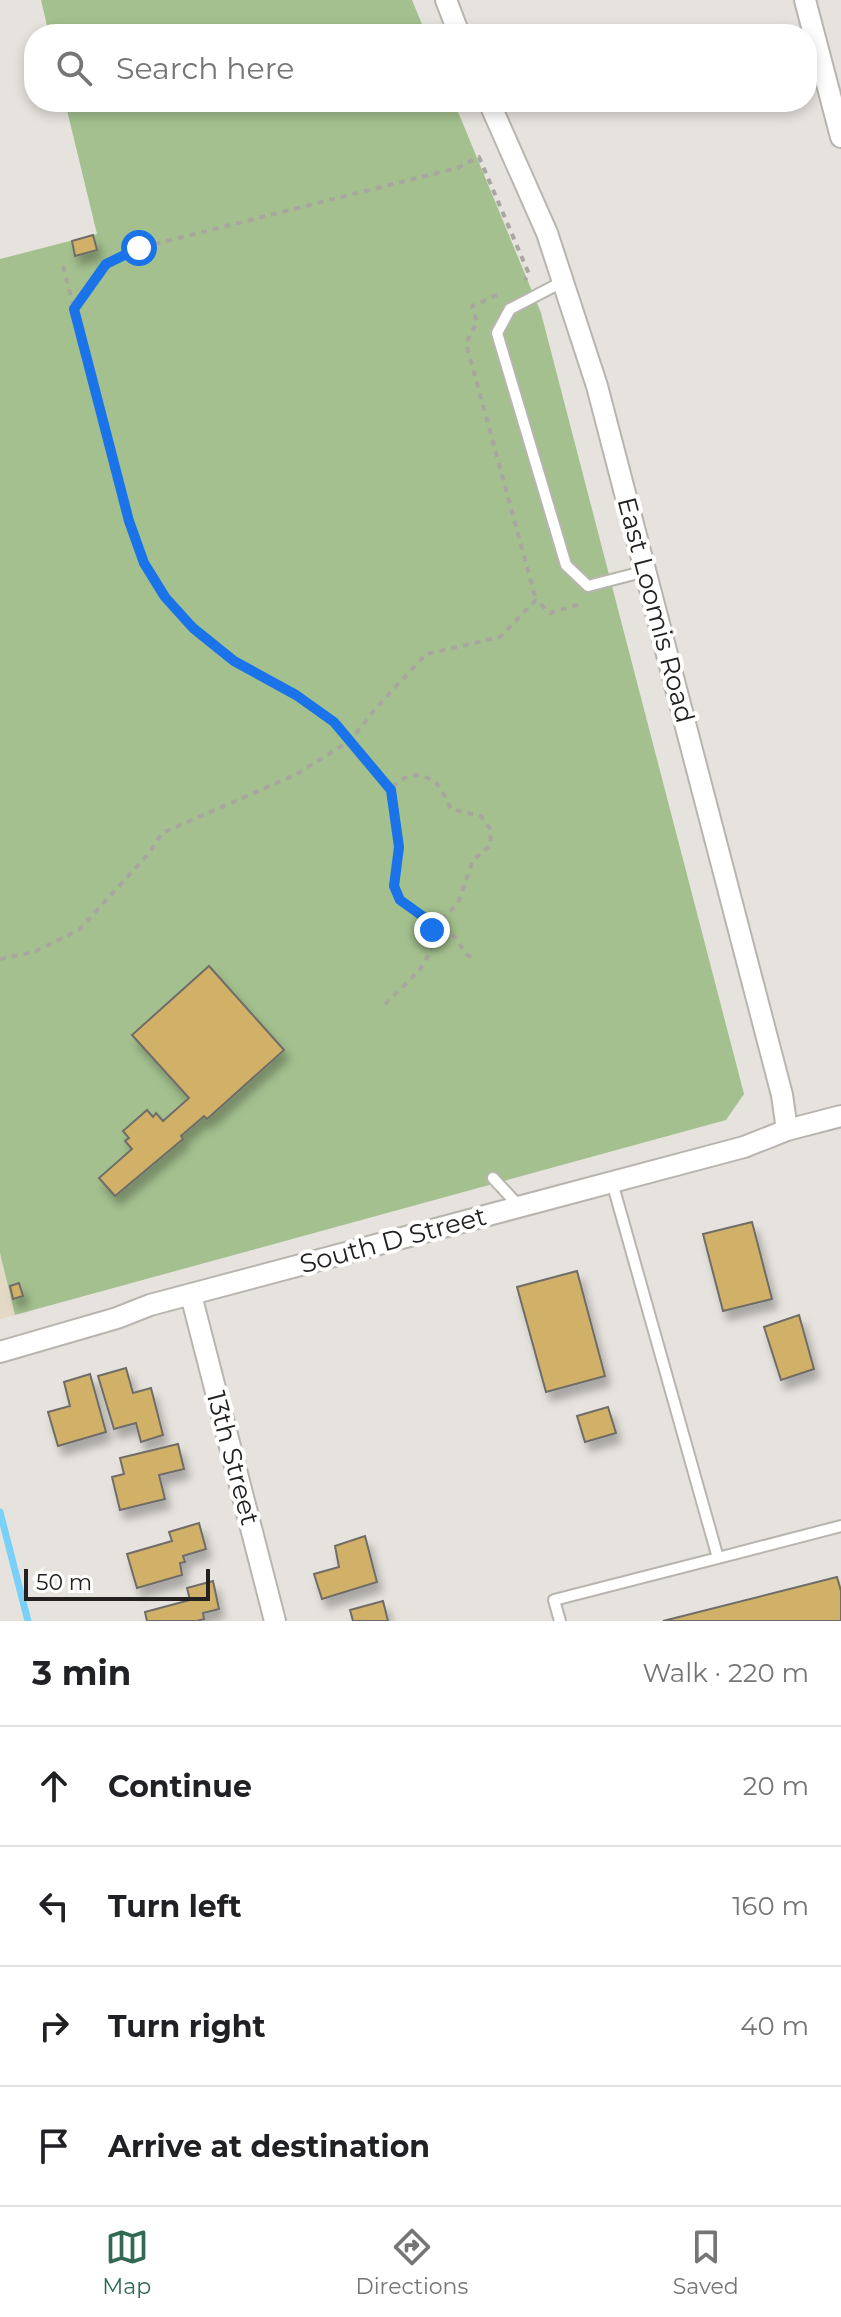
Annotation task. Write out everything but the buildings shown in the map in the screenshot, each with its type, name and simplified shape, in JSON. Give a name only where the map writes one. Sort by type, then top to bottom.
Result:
[{"type":"street","points":[[446,0],[455,24]]},
{"type":"street","points":[[805,0],[811,24]]},
{"type":"street","points":[[817,46],[841,137]]},
{"type":"street","name":"East Loomis Road","points":[[493,112],[547,233],[597,386],[782,1095],[787,1130]]},
{"type":"street","name":"South D Street","points":[[0,1352],[117,1318],[150,1305],[744,1147],[787,1130],[841,1116]]},
{"type":"street","name":"13th Street","points":[[191,1295],[275,1621]]},
{"type":"lane","points":[[564,281],[510,309],[497,333],[566,565],[588,586],[646,571]]},
{"type":"lane","points":[[493,1178],[519,1206]]},
{"type":"lane","points":[[612,1182],[718,1558]]},
{"type":"lane","points":[[560,1621],[554,1600],[841,1526]]},
{"type":"path","points":[[74,309],[106,264],[139,248],[457,168],[479,157],[529,274],[522,285]]},
{"type":"path","points":[[63,266],[129,521],[144,563],[165,597],[193,628],[224,653],[296,695],[334,722],[391,790],[399,847],[394,886],[400,900],[454,936],[466,954],[475,960]]},
{"type":"path","points":[[510,290],[472,306],[477,322],[466,343],[536,600],[550,613],[596,600]]},
{"type":"path","points":[[0,959],[34,952],[79,930],[150,852],[162,833],[295,775],[350,741],[426,654],[500,637],[536,600]]},
{"type":"path","points":[[391,790],[398,779],[412,774],[426,778],[439,786],[451,809],[481,816],[490,829],[491,845],[473,860],[458,903],[442,920],[428,920]]},
{"type":"path","points":[[385,1004],[419,971],[430,953],[432,930],[428,920]]},
{"type":"shaded area","points":[[0,1253],[15,1315],[0,1319]]},
{"type":"green space","points":[[41,0],[412,0],[422,24],[47,24]]},
{"type":"green space","points":[[67,112],[458,112],[541,313],[744,1094],[726,1120],[15,1315],[0,1253],[0,259],[97,234]]},
{"type":"waterway","points":[[0,1512],[28,1621]]},
{"type":"route","points":[[139,248],[106,264],[74,309],[129,521],[144,563],[165,597],[193,628],[234,661],[296,695],[334,722],[391,790],[399,847],[394,886],[400,900],[428,920],[432,930]]}]
